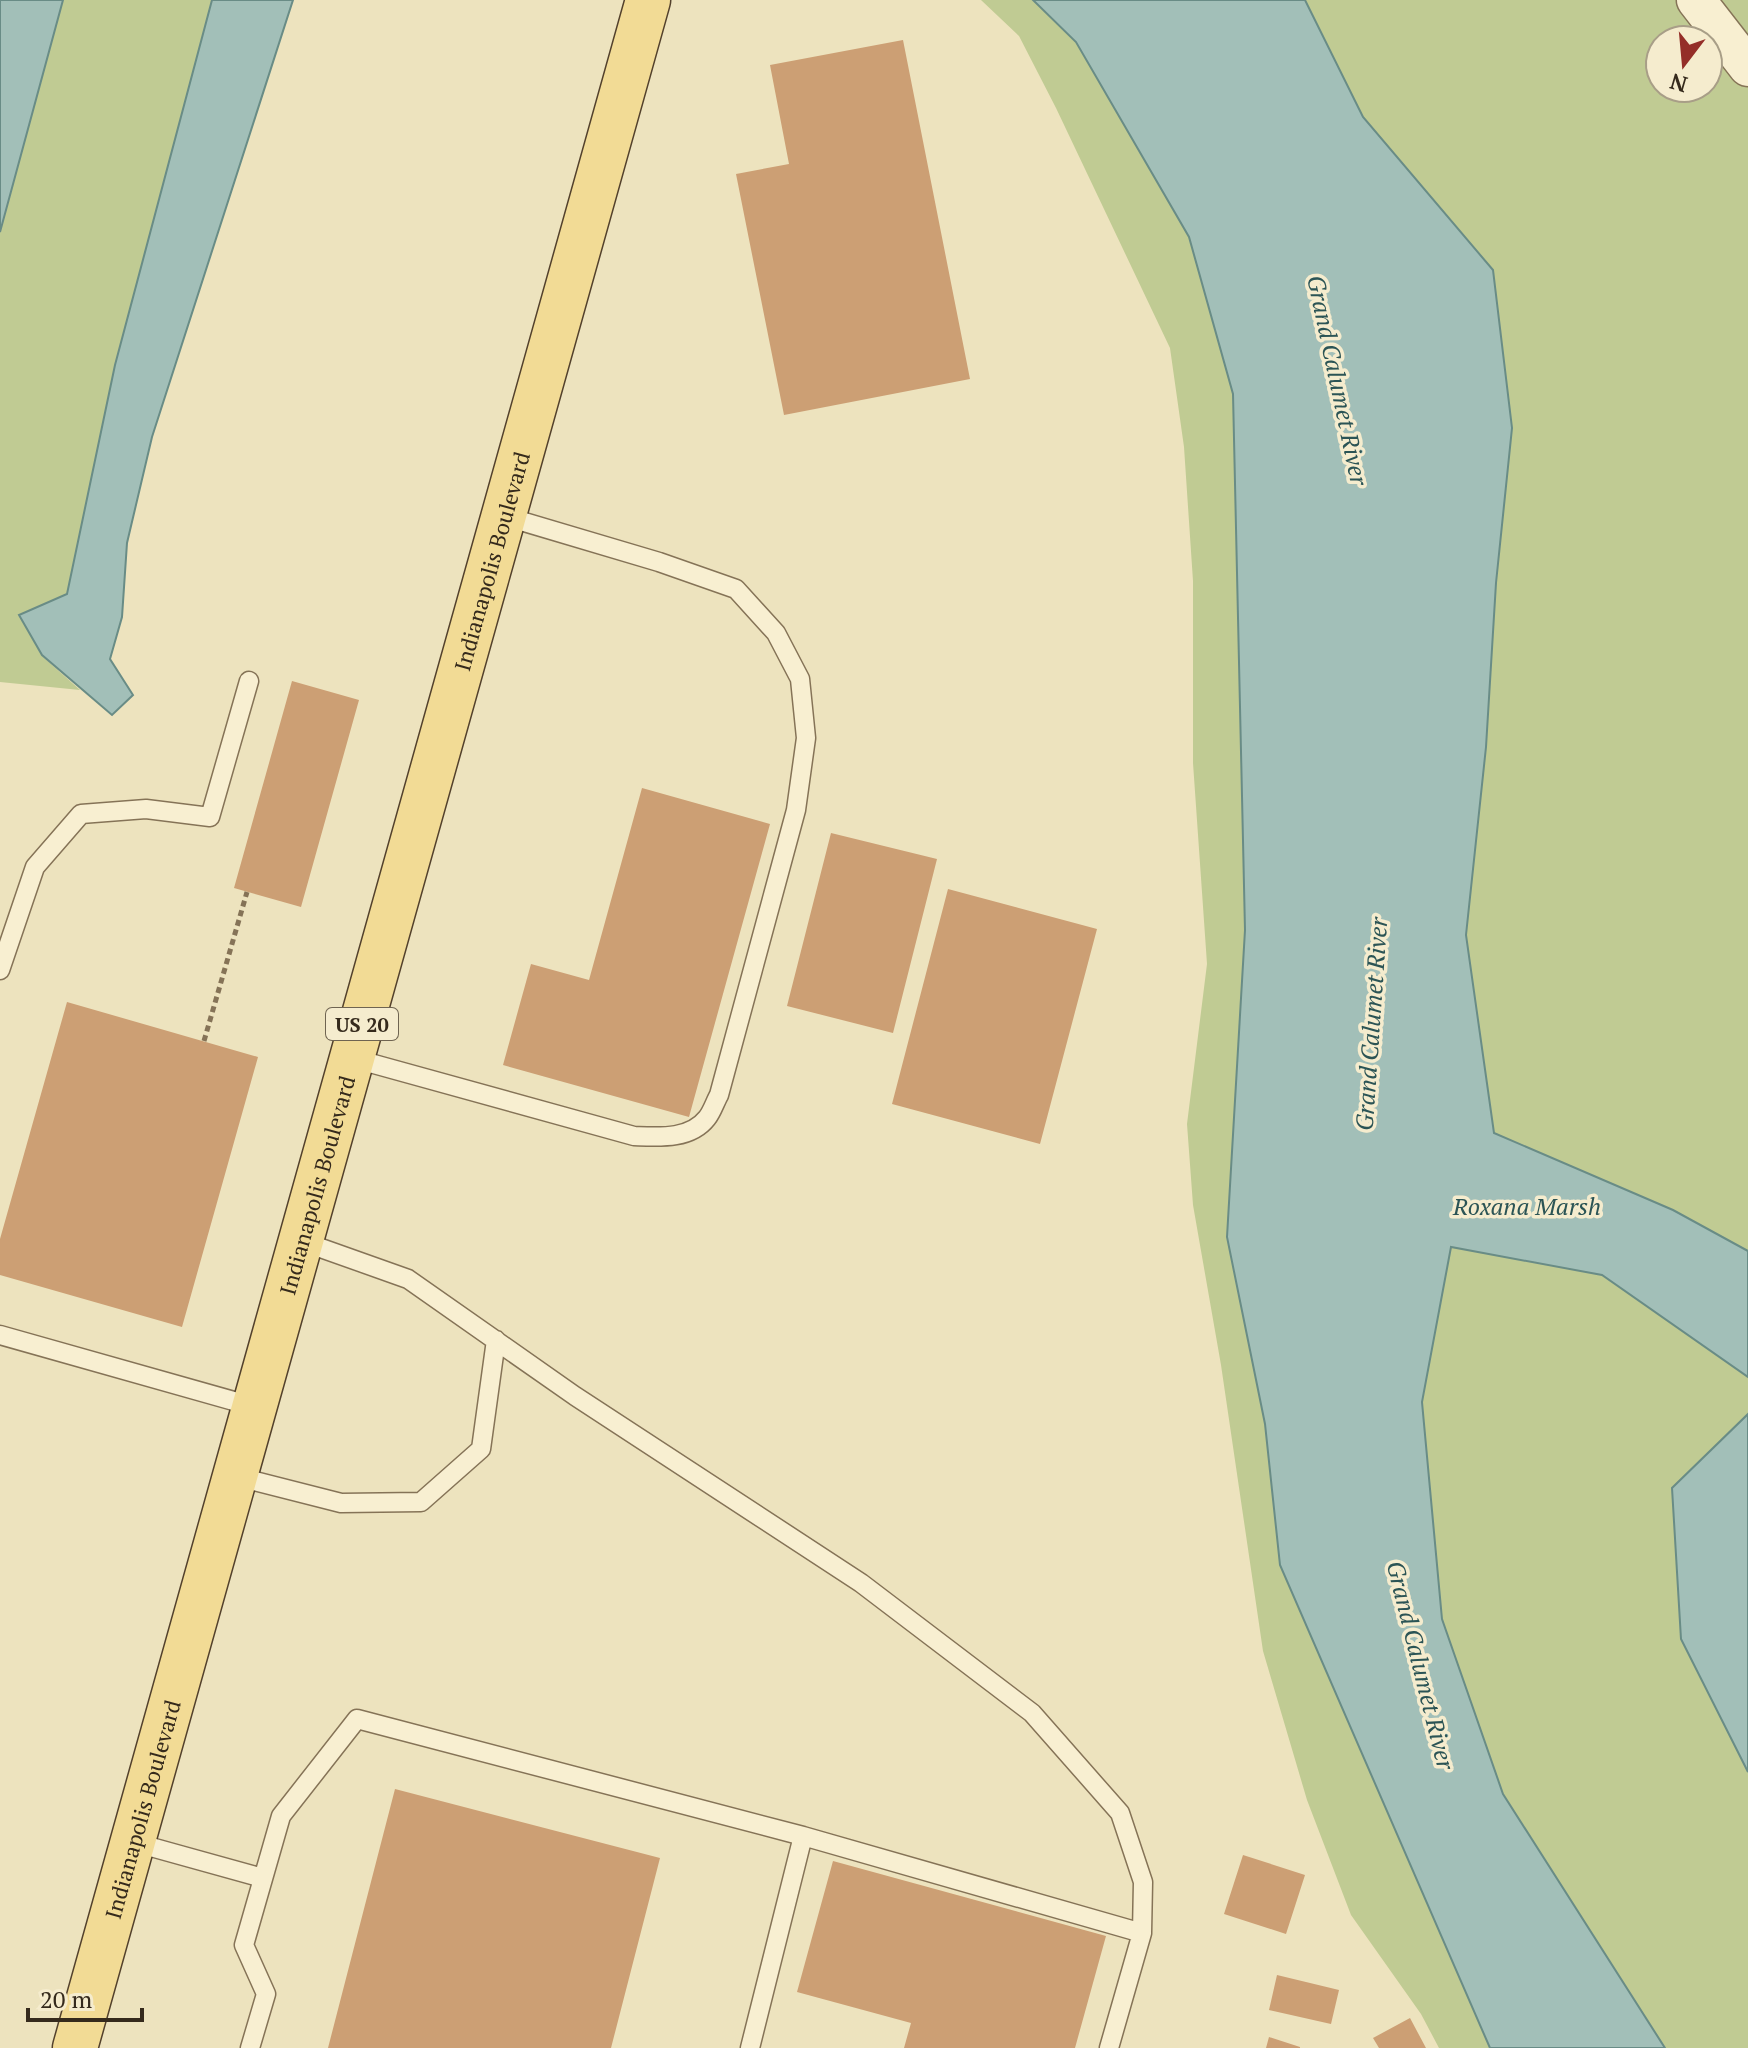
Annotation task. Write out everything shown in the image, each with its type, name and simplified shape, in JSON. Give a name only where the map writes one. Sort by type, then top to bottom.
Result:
[{"type":"main road","name":"Indianapolis Boulevard","points":[[75,2048],[648,0]]},
{"type":"street","points":[[1696,0],[1748,67]]},
{"type":"lane","points":[[352,1058],[634,1136],[662,1137],[687,1133],[706,1120],[719,1095],[796,810],[806,738],[800,679],[776,633],[736,589],[659,562],[504,516]]},
{"type":"lane","points":[[0,970],[35,867],[81,814],[146,809],[210,817],[249,681]]},
{"type":"lane","points":[[301,1241],[408,1279],[575,1396],[861,1583],[1032,1713],[1120,1813],[1143,1882],[1142,1933],[1109,2048]]},
{"type":"lane","points":[[0,1335],[255,1407]]},
{"type":"lane","points":[[235,1476],[341,1503],[421,1502],[481,1449],[496,1340]]},
{"type":"lane","points":[[250,2048],[266,1994],[244,1945],[281,1816],[357,1719],[803,1836],[1142,1933]]},
{"type":"lane","points":[[750,2048],[803,1836]]},
{"type":"lane","points":[[133,1842],[263,1878]]},
{"type":"path","points":[[204,1041],[247,892]]},
{"type":"green space","points":[[63,0],[212,0],[115,365],[67,594],[19,615],[42,656],[80,690],[0,682],[0,232]]},
{"type":"green space","points":[[981,0],[1033,0],[1076,42],[1189,237],[1233,394],[1245,930],[1227,1237],[1265,1424],[1280,1565],[1490,2048],[1439,2048],[1421,2014],[1351,1915],[1307,1800],[1263,1651],[1221,1365],[1193,1205],[1187,1124],[1207,964],[1193,763],[1193,581],[1184,447],[1170,348],[1019,36]]},
{"type":"green space","points":[[1305,0],[1748,0],[1748,1251],[1673,1210],[1494,1134],[1466,935],[1486,747],[1496,583],[1512,428],[1493,270],[1363,117]]},
{"type":"green space","points":[[1451,1247],[1602,1275],[1748,1377],[1748,1414],[1677,1483],[1748,1433],[1748,2048],[1665,2048],[1503,1794],[1442,1619],[1422,1402]]},
{"type":"water","points":[[0,0],[63,0],[0,232]]},
{"type":"water","points":[[212,0],[293,0],[152,437],[127,543],[122,617],[110,659],[133,695],[112,715],[42,655],[19,615],[67,594],[115,365]]},
{"type":"water","points":[[1033,0],[1305,0],[1363,117],[1493,270],[1512,428],[1496,583],[1486,747],[1466,935],[1494,1133],[1673,1210],[1748,1251],[1748,1377],[1602,1275],[1451,1247],[1422,1402],[1442,1619],[1503,1794],[1665,2048],[1490,2048],[1280,1565],[1265,1424],[1227,1237],[1245,930],[1233,394],[1189,237],[1076,42]]},
{"type":"water","points":[[1748,1414],[1748,1772],[1681,1639],[1672,1488]]},
{"type":"building","points":[[903,40],[970,379],[784,415],[736,174],[789,164],[770,65]]},
{"type":"building","points":[[292,681],[359,700],[301,907],[234,888]]},
{"type":"building","points":[[642,788],[770,824],[689,1117],[503,1065],[531,964],[589,980]]},
{"type":"building","points":[[831,833],[937,859],[893,1033],[787,1006]]},
{"type":"building","points":[[948,889],[1097,929],[1040,1144],[892,1104]]},
{"type":"building","points":[[67,1002],[258,1057],[182,1327],[0,1275],[0,1239]]},
{"type":"building","points":[[395,1789],[660,1858],[611,2048],[328,2048]]},
{"type":"building","points":[[1243,1855],[1305,1875],[1286,1934],[1224,1914]]},
{"type":"building","points":[[833,1861],[1106,1936],[1075,2048],[904,2048],[911,2023],[797,1992]]},
{"type":"building","points":[[1277,1975],[1339,1990],[1331,2024],[1269,2010]]},
{"type":"building","points":[[1410,2018],[1426,2048],[1379,2048],[1373,2038]]},
{"type":"building","points":[[1269,2037],[1300,2047],[1300,2048],[1266,2048]]},
{"type":"water label","name":"Grand Calumet River","points":[[1338,380]]},
{"type":"water label","name":"Grand Calumet River","points":[[1371,1024]]},
{"type":"water label","name":"Roxana Marsh","points":[[1527,1206]]},
{"type":"water label","name":"Grand Calumet River","points":[[1421,1665]]}]
